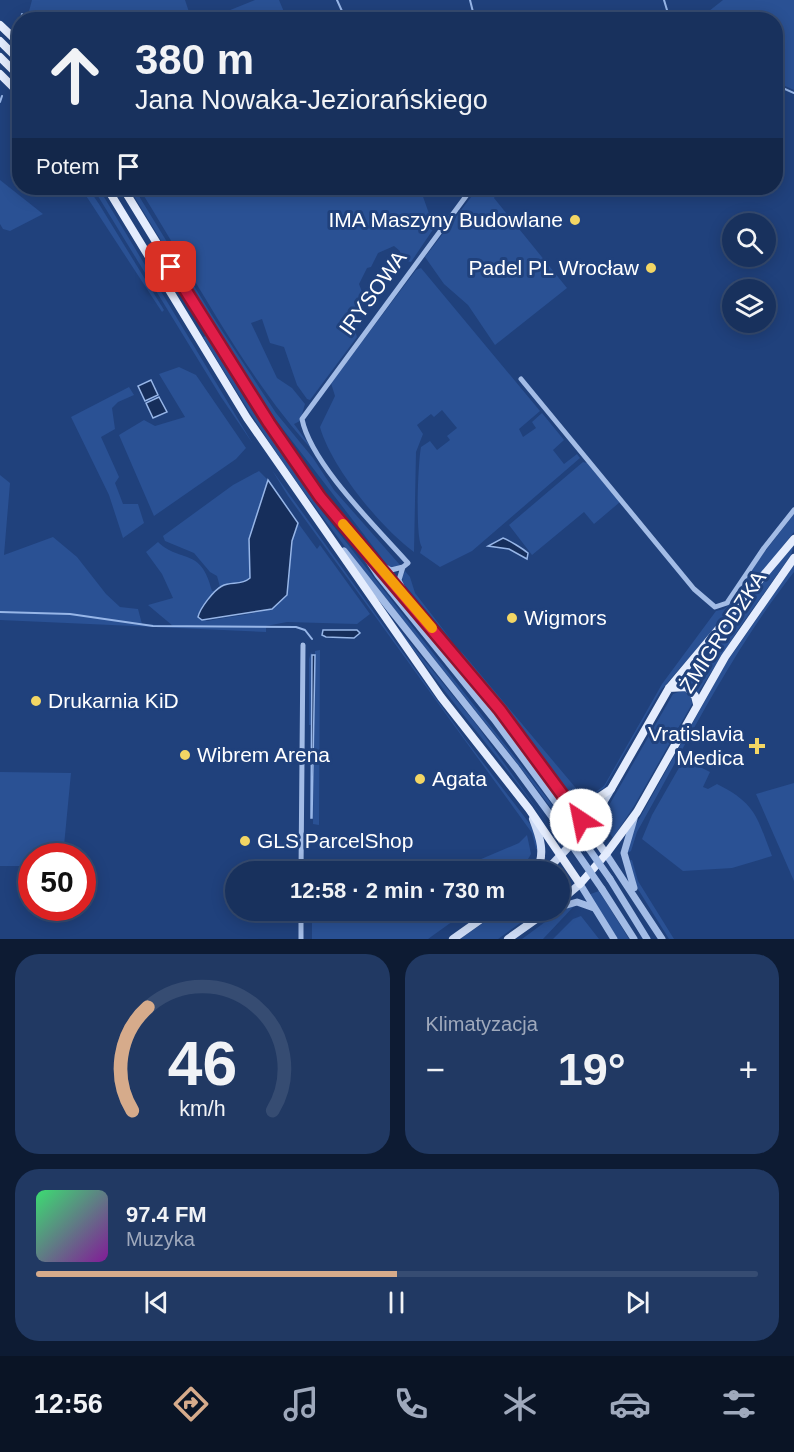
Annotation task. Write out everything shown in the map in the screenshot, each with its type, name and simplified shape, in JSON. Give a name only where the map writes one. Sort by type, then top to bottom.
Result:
[{"type":"main road","points":[[0,25],[12,36]]},
{"type":"main road","points":[[0,41],[12,53]]},
{"type":"main road","points":[[0,57],[12,69]]},
{"type":"main road","points":[[0,74],[12,86]]},
{"type":"main road","points":[[111,195],[248,418],[441,697],[530,810],[580,884]]},
{"type":"main road","points":[[127,195],[269,423],[320,497],[500,710],[606,854]]},
{"type":"main road","name":"ŻMIGRODZKA","points":[[556,861],[587,828],[669,688],[794,539]]},
{"type":"main road","name":"ŻMIGRODZKA","points":[[570,892],[606,854],[637,812],[697,704],[752,615],[794,558]]},
{"type":"main road","points":[[669,688],[687,687],[695,696],[697,704]]},
{"type":"main road","points":[[560,789],[573,800],[586,803],[600,799],[611,789]]},
{"type":"main road","points":[[530,810],[541,843],[540,861]]},
{"type":"main road","points":[[453,939],[478,921]]},
{"type":"main road","points":[[508,939],[535,921]]},
{"type":"street","name":"IRYSOWA","points":[[403,567],[408,563],[341,486],[315,448],[302,419],[467,195]]},
{"type":"street","points":[[521,379],[694,589],[715,607],[727,603],[757,557],[794,510]]},
{"type":"street","points":[[357,540],[378,575],[494,719],[568,819],[610,879],[647,939]]},
{"type":"street","points":[[334,541],[497,744],[560,828],[634,939]]},
{"type":"street","points":[[375,561],[391,570],[403,567]]},
{"type":"street","points":[[403,567],[399,580],[410,601]]},
{"type":"street","points":[[301,861],[303,645]]},
{"type":"street","points":[[637,812],[624,856],[629,877],[641,905]]},
{"type":"street","points":[[606,854],[662,939]]},
{"type":"street","points":[[580,884],[615,939]]},
{"type":"street","points":[[570,905],[581,902],[596,910]]},
{"type":"street","points":[[301,921],[301,939]]},
{"type":"shaded area","points":[[32,0],[185,0],[189,12],[29,12]]},
{"type":"shaded area","points":[[255,0],[279,0],[284,12],[225,12]]},
{"type":"shaded area","points":[[723,0],[794,0],[794,90],[783,85],[783,12],[708,12]]},
{"type":"shaded area","points":[[0,180],[12,189],[12,195],[19,195],[43,214],[10,231],[3,229],[0,224]]},
{"type":"shaded area","points":[[86,195],[93,195],[99,204],[164,310],[162,312]]},
{"type":"shaded area","points":[[97,195],[104,197],[253,444],[221,397]]},
{"type":"shaded area","points":[[133,195],[138,195],[213,317],[276,413],[313,458],[334,490],[400,565],[392,568],[388,566],[276,420],[211,322]]},
{"type":"shaded area","points":[[143,195],[422,195],[434,228],[411,262],[399,259],[400,251],[394,246],[378,253],[371,267],[367,268],[359,284],[365,300],[351,319],[357,337],[310,400],[297,385],[284,347],[270,343],[262,319],[251,323],[277,378],[292,388],[305,404],[300,421],[294,424],[316,454],[266,392],[222,325]]},
{"type":"shaded area","points":[[473,195],[496,195],[494,198],[567,288],[495,345],[468,305],[444,284],[425,257]]},
{"type":"shaded area","points":[[421,268],[540,411],[519,429],[523,437],[536,428],[532,422],[542,413],[564,440],[553,450],[564,464],[577,454],[580,458],[472,551],[440,567],[420,553],[422,547],[418,530],[418,500],[421,447],[430,441],[437,450],[450,440],[447,436],[457,428],[442,410],[434,417],[431,414],[417,425],[423,434],[416,452],[414,552],[387,528],[359,496],[335,460],[320,427],[335,396],[331,383],[416,270]]},
{"type":"shaded area","points":[[206,336],[258,420],[324,514],[565,821],[562,823],[321,515],[245,405],[203,337]]},
{"type":"shaded area","points":[[179,367],[196,375],[246,448],[236,459],[154,516],[119,435],[144,420],[155,426],[185,417],[159,374]]},
{"type":"shaded area","points":[[151,380],[158,395],[145,401],[138,386]]},
{"type":"shaded area","points":[[129,387],[134,395],[118,402],[112,408],[115,429],[101,437],[119,477],[115,483],[123,504],[138,504],[144,523],[123,538],[109,495],[71,417]]},
{"type":"shaded area","points":[[159,397],[167,412],[153,418],[146,403]]},
{"type":"shaded area","points":[[583,462],[587,463],[620,502],[594,524],[584,512],[532,555],[509,525]]},
{"type":"shaded area","points":[[272,470],[465,739],[533,828],[540,850],[536,849],[532,833],[288,496]]},
{"type":"shaded area","points":[[259,471],[268,480],[249,539],[251,576],[244,583],[220,587],[217,576],[210,572],[194,553],[165,541],[163,536],[233,485]]},
{"type":"shaded area","points":[[0,475],[10,483],[4,555],[53,537],[77,557],[106,594],[120,607],[138,609],[142,624],[173,626],[148,605],[173,598],[162,574],[146,552],[158,542],[166,549],[190,558],[202,567],[212,591],[217,591],[207,600],[199,614],[199,618],[208,621],[261,611],[280,602],[287,595],[293,538],[298,523],[317,549],[320,545],[370,614],[357,624],[287,622],[266,626],[266,632],[0,620]]},
{"type":"shaded area","points":[[268,480],[298,523],[292,541],[287,595],[272,609],[202,620],[198,617],[201,609],[219,588],[250,578],[249,539]]},
{"type":"shaded area","points":[[794,514],[794,532],[746,592],[661,690],[604,788],[587,798],[604,786],[662,684],[716,611],[724,609],[731,603],[759,559]]},
{"type":"shaded area","points":[[503,538],[528,553],[527,559],[509,549],[488,546]]},
{"type":"shaded area","points":[[794,544],[791,555],[740,627],[698,693],[690,684],[681,682]]},
{"type":"shaded area","points":[[794,565],[794,572],[771,602],[730,666],[637,832],[631,851],[627,853],[633,830],[726,663]]},
{"type":"shaded area","points":[[405,571],[410,577],[415,593],[453,642],[403,583],[402,577]]},
{"type":"shaded area","points":[[395,624],[476,724],[558,838],[435,678]]},
{"type":"shaded area","points":[[323,630],[357,630],[360,633],[354,638],[326,637],[322,635]]},
{"type":"shaded area","points":[[320,650],[319,825],[313,824],[315,651]]},
{"type":"shaded area","points":[[460,650],[580,793],[580,798],[566,790],[473,671]]},
{"type":"shaded area","points":[[311,652],[312,725],[309,725],[309,659]]},
{"type":"shaded area","points":[[312,655],[315,655],[311,818]]},
{"type":"shaded area","points":[[684,690],[691,697],[692,704],[634,806],[613,838],[600,821],[673,694]]},
{"type":"shaded area","points":[[684,759],[710,772],[703,787],[708,789],[717,784],[740,798],[748,806],[759,822],[772,856],[732,868],[683,871],[642,839],[652,815]]},
{"type":"shaded area","points":[[0,772],[71,773],[64,843],[18,843],[18,866],[0,866]]},
{"type":"shaded area","points":[[794,783],[794,881],[756,794]]},
{"type":"shaded area","points":[[527,835],[531,854],[527,861],[477,861],[519,843]]},
{"type":"shaded area","points":[[632,860],[638,881],[674,939],[669,939],[636,886],[627,861]]},
{"type":"shaded area","points":[[599,891],[629,939],[618,939],[588,895]]},
{"type":"shaded area","points":[[581,916],[599,939],[553,939],[573,919]]},
{"type":"shaded area","points":[[312,921],[453,921],[428,939],[312,939]]},
{"type":"shaded area","points":[[486,921],[523,921],[498,939],[460,939]]},
{"type":"shaded area","points":[[546,921],[560,921],[543,939],[522,939]]},
{"type":"waterway","points":[[337,0],[342,12]]},
{"type":"waterway","points":[[470,0],[473,12]]},
{"type":"waterway","points":[[664,0],[668,12]]},
{"type":"waterway","points":[[783,88],[794,93]]},
{"type":"waterway","points":[[0,102],[2,96]]},
{"type":"waterway","points":[[0,612],[70,614],[153,626],[296,627],[305,630],[312,639]]},
{"type":"slow traffic","points":[[343,524],[432,628]]},
{"type":"place","name":"IMA Maszyny Budowlane","points":[[575,220]]},
{"type":"place","name":"Padel PL Wrocław","points":[[651,268]]},
{"type":"place","name":"Wigmors","points":[[512,618]]},
{"type":"place","name":"Drukarnia KiD","points":[[36,701]]},
{"type":"place","name":"Vratislavia Medica","points":[[757,746]]},
{"type":"place","name":"Wibrem Arena","points":[[185,755]]},
{"type":"place","name":"Agata","points":[[420,779]]},
{"type":"place","name":"GLS ParcelShop","points":[[245,841]]},
{"type":"route","points":[[171,267],[269,423],[320,497],[500,710],[581,820]]}]
